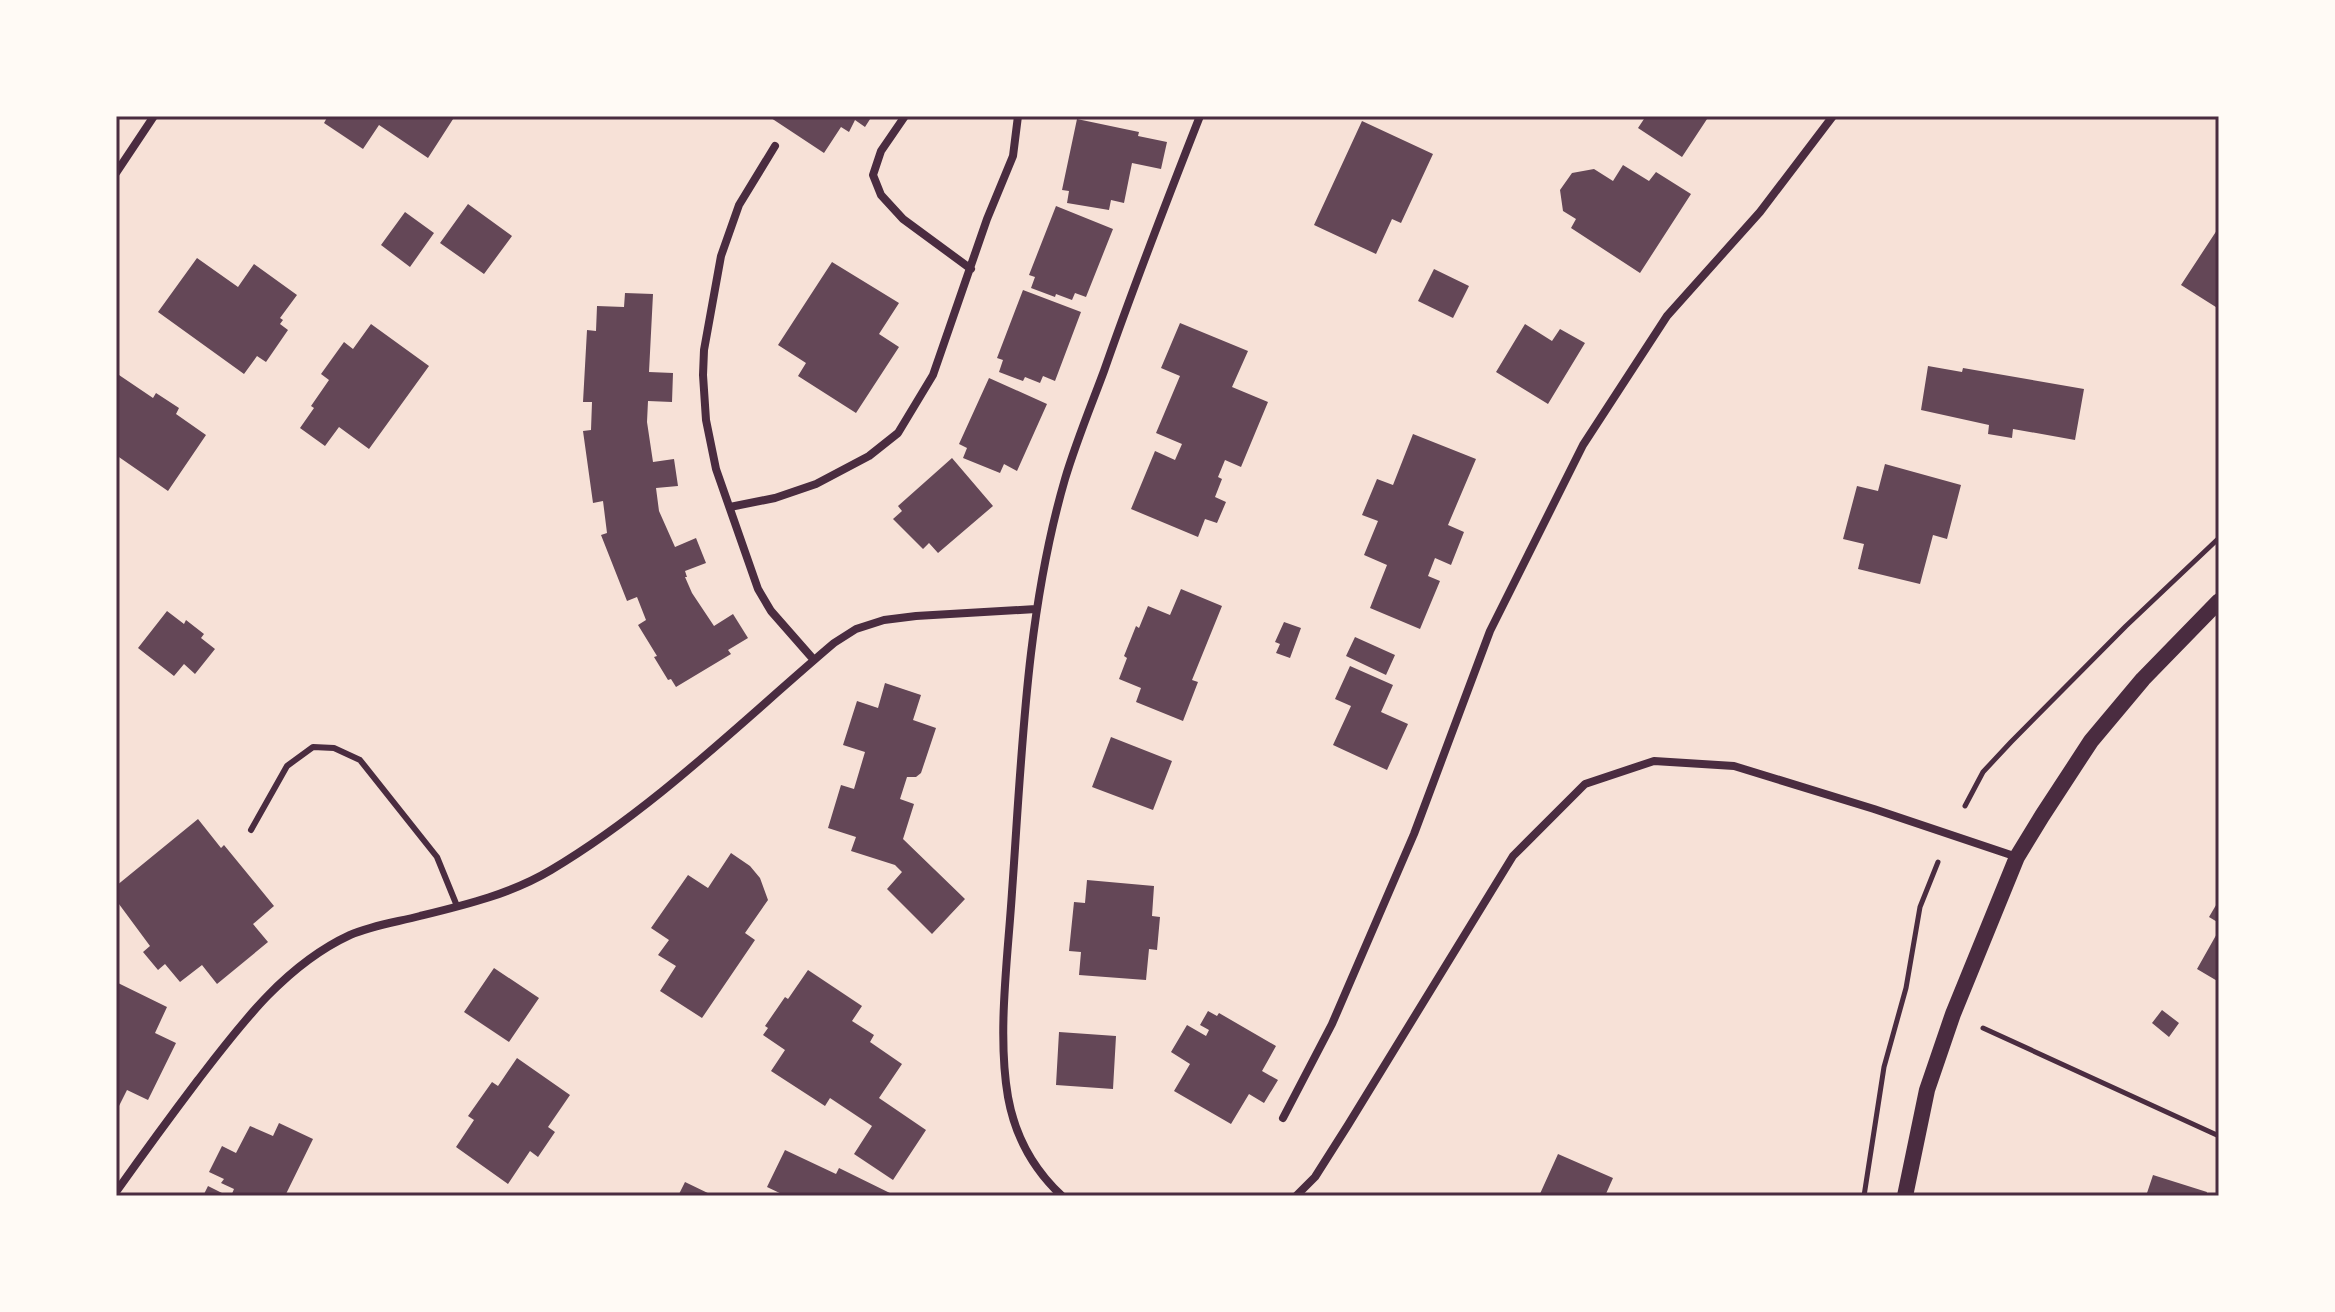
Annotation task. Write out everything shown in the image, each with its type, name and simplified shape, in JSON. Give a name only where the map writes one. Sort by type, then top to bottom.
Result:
[{"type":"main road","points":[[1905,1196],[1927,1090],[1953,1014],[2017,857],[2091,741],[2143,679],[2217,607]]},
{"type":"street","points":[[116,173],[154,116]]},
{"type":"street","points":[[905,116],[881,151],[873,175],[881,195],[903,219],[971,269]]},
{"type":"street","points":[[730,507],[775,498],[816,484],[869,456],[898,433],[933,375],[954,309],[1013,156],[1018,116]]},
{"type":"street","points":[[1062,1196],[1036,1168],[1020,1138],[1008,1098],[1005,1074],[1006,979],[1026,692],[1036,609],[1065,478],[1146,253],[1200,116]]},
{"type":"street","points":[[1283,1118],[1332,1024],[1407,848],[1490,631],[1583,445],[1667,316],[1760,212],[1833,116]]},
{"type":"street","points":[[775,146],[739,205],[721,256],[704,350],[706,420],[716,469],[758,589],[771,611],[814,660]]},
{"type":"street","points":[[116,1192],[227,1042],[278,984],[323,951],[350,935],[382,924],[522,886],[578,854],[676,780],[834,643],[856,629],[884,620],[1036,609]]},
{"type":"street","points":[[1296,1196],[1315,1177],[1513,856],[1585,784],[1654,761],[1734,766],[2017,857]]},
{"type":"lane","points":[[251,830],[287,766],[313,747],[334,748],[360,760],[437,857],[457,906]]},
{"type":"path","points":[[1953,1014],[2219,1136]]},
{"type":"building","points":[[328,116],[455,116],[428,158],[379,125],[363,149],[324,123]]},
{"type":"building","points":[[768,116],[872,116],[865,127],[855,120],[849,132],[841,127],[824,153]]},
{"type":"building","points":[[1646,116],[1709,116],[1682,157],[1638,128]]},
{"type":"building","points":[[1077,119],[1139,132],[1138,136],[1167,142],[1161,169],[1132,163],[1124,203],[1111,200],[1109,210],[1067,203],[1069,191],[1062,190]]},
{"type":"building","points":[[1362,121],[1433,154],[1401,223],[1392,219],[1376,254],[1314,225]]},
{"type":"building","points":[[1623,165],[1649,181],[1656,172],[1691,194],[1640,273],[1571,228],[1576,219],[1563,211],[1560,190],[1572,173],[1594,169],[1613,181]]},
{"type":"building","points":[[468,204],[512,236],[484,274],[440,243]]},
{"type":"building","points":[[1056,206],[1113,229],[1086,297],[1075,293],[1072,300],[1031,288],[1035,277],[1029,275]]},
{"type":"building","points":[[405,212],[434,233],[410,267],[381,245]]},
{"type":"building","points":[[2219,227],[2219,309],[2181,285]]},
{"type":"building","points":[[197,258],[238,287],[254,264],[297,295],[280,318],[283,320],[280,324],[288,330],[266,362],[257,356],[244,374],[158,312]]},
{"type":"building","points":[[832,262],[899,303],[879,334],[899,347],[856,413],[798,376],[806,363],[778,345]]},
{"type":"building","points":[[1434,269],[1469,286],[1453,318],[1418,301]]},
{"type":"building","points":[[1023,290],[1081,312],[1055,381],[1043,376],[1040,383],[1025,377],[1023,381],[999,372],[1003,360],[997,358]]},
{"type":"building","points":[[625,293],[653,294],[649,372],[673,373],[672,402],[648,401],[647,422],[653,462],[674,459],[678,486],[656,488],[659,511],[675,547],[696,538],[706,563],[685,571],[685,577],[714,626],[733,614],[748,638],[728,650],[731,654],[676,687],[671,679],[668,680],[638,625],[646,620],[637,597],[627,601],[601,535],[607,533],[603,501],[593,503],[583,431],[591,430],[592,402],[583,402],[587,330],[596,331],[597,306],[624,307]]},
{"type":"building","points":[[1180,323],[1248,351],[1232,387],[1268,402],[1241,467],[1225,460],[1215,497],[1226,502],[1217,523],[1205,519],[1198,537],[1131,509],[1155,451],[1175,460],[1182,444],[1156,433],[1180,376],[1161,368]]},
{"type":"building","points":[[371,324],[429,366],[369,449],[339,427],[325,446],[300,428],[329,380],[321,374],[344,342],[353,349]]},
{"type":"building","points":[[1525,324],[1552,341],[1560,329],[1585,343],[1548,404],[1496,372]]},
{"type":"building","points":[[1928,366],[1962,372],[1963,368],[2084,389],[2075,440],[2013,429],[2012,438],[1988,434],[1989,425],[1921,410]]},
{"type":"building","points":[[119,375],[153,398],[156,393],[179,408],[176,414],[206,435],[168,491],[116,455],[116,380]]},
{"type":"building","points":[[989,378],[1047,404],[1017,471],[1004,464],[1000,473],[963,458],[967,448],[959,444]]},
{"type":"building","points":[[1413,434],[1476,459],[1448,525],[1464,532],[1451,565],[1435,558],[1428,576],[1440,581],[1420,629],[1370,608],[1387,565],[1364,555],[1378,521],[1362,515],[1377,479],[1393,485]]},
{"type":"building","points":[[952,458],[993,506],[938,553],[929,543],[923,549],[893,519],[902,511],[898,506]]},
{"type":"building","points":[[1885,464],[1961,485],[1947,539],[1933,535],[1920,584],[1858,569],[1864,544],[1843,539],[1857,486],[1878,491]]},
{"type":"building","points":[[1181,589],[1222,606],[1192,680],[1198,682],[1183,721],[1136,702],[1141,688],[1119,679],[1127,658],[1124,656],[1148,606],[1170,615]]},
{"type":"building","points":[[167,611],[204,634],[201,638],[215,649],[195,674],[184,664],[174,676],[138,648]]},
{"type":"building","points":[[1284,622],[1301,628],[1290,658],[1276,653],[1280,644],[1275,642]]},
{"type":"building","points":[[1355,637],[1395,655],[1386,675],[1346,656]]},
{"type":"building","points":[[1350,666],[1393,685],[1381,712],[1408,724],[1387,770],[1333,745],[1351,706],[1335,699]]},
{"type":"building","points":[[885,683],[921,695],[913,720],[936,728],[921,773],[916,777],[907,777],[900,799],[914,804],[903,839],[965,899],[932,934],[887,889],[902,872],[895,865],[851,851],[856,837],[828,828],[841,785],[854,789],[865,752],[843,745],[857,701],[878,708]]},
{"type":"building","points":[[1111,737],[1172,761],[1153,810],[1092,787]]},
{"type":"building","points":[[198,819],[221,848],[224,845],[274,906],[253,924],[268,942],[217,984],[202,965],[180,982],[165,964],[158,970],[143,952],[150,946],[116,900],[116,886]]},
{"type":"building","points":[[731,853],[750,866],[760,878],[768,900],[745,933],[755,940],[702,1018],[660,991],[676,966],[658,955],[669,940],[651,928],[688,875],[708,888]]},
{"type":"building","points":[[1087,880],[1154,886],[1152,916],[1160,917],[1157,950],[1149,949],[1146,980],[1079,975],[1081,952],[1069,951],[1074,902],[1085,903]]},
{"type":"building","points":[[2219,900],[2219,923],[2209,917]]},
{"type":"building","points":[[2219,930],[2219,982],[2197,969]]},
{"type":"building","points":[[494,968],[539,998],[509,1042],[464,1012]]},
{"type":"building","points":[[808,970],[862,1006],[852,1021],[874,1035],[870,1042],[902,1064],[879,1098],[926,1130],[893,1180],[854,1154],[872,1126],[830,1098],[825,1106],[771,1071],[785,1050],[763,1035],[768,1028],[765,1026]]},
{"type":"building","points":[[116,982],[167,1007],[155,1033],[176,1043],[148,1100],[127,1090],[116,1112]]},
{"type":"building","points":[[2162,1010],[2179,1023],[2169,1037],[2152,1023]]},
{"type":"building","points":[[1208,1011],[1217,1016],[1219,1013],[1276,1046],[1262,1071],[1278,1080],[1264,1103],[1249,1094],[1231,1124],[1174,1091],[1190,1064],[1171,1052],[1187,1025],[1206,1036],[1209,1030],[1200,1025]]},
{"type":"building","points":[[1059,1032],[1116,1036],[1113,1089],[1056,1085]]},
{"type":"building","points":[[517,1058],[570,1095],[548,1127],[555,1132],[538,1157],[530,1151],[508,1184],[456,1147],[474,1120],[468,1116],[492,1082],[498,1086]]},
{"type":"building","points":[[279,1123],[313,1139],[285,1196],[231,1196],[234,1189],[221,1183],[224,1179],[209,1172],[222,1146],[236,1153],[250,1126],[273,1136]]},
{"type":"building","points":[[785,1150],[836,1174],[839,1168],[896,1196],[786,1196],[767,1187]]},
{"type":"building","points":[[1558,1154],[1613,1178],[1605,1196],[1539,1196]]},
{"type":"building","points":[[2153,1175],[2207,1192],[2206,1196],[2146,1196]]},
{"type":"building","points":[[685,1182],[714,1196],[678,1196]]},
{"type":"building","points":[[208,1186],[228,1196],[203,1196]]}]
